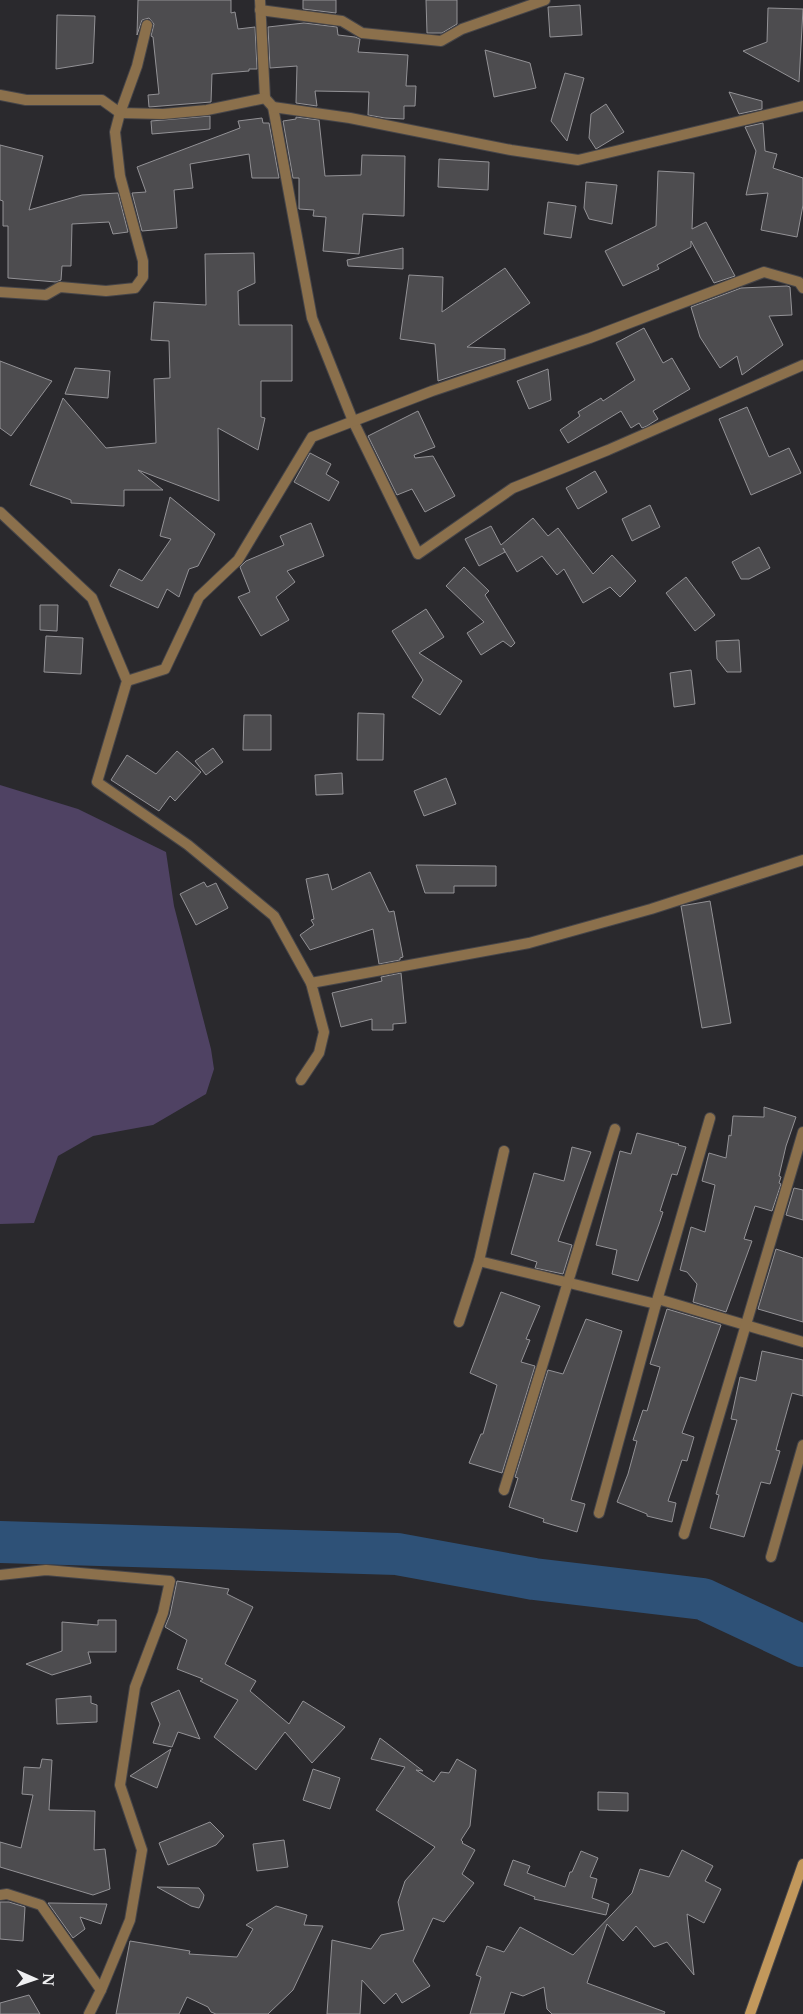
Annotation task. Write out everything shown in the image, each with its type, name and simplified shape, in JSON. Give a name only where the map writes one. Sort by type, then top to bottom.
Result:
[{"type":"street","points":[[545,0],[462,29],[441,41],[362,33],[342,21],[260,5],[265,98],[273,107],[291,194],[312,318],[353,421],[418,554],[513,488],[608,450],[803,365]]},
{"type":"street","points":[[0,292],[46,295],[60,287],[106,291],[135,288],[143,277],[143,261],[120,176],[115,132],[137,66],[147,25]]},
{"type":"street","points":[[0,95],[26,100],[102,100],[120,113],[163,114],[207,110],[265,98]]},
{"type":"street","points":[[273,107],[350,118],[511,150],[578,160],[803,106]]},
{"type":"street","points":[[127,681],[165,668],[199,597],[238,560],[312,437],[432,391],[590,338],[764,272],[799,282],[803,288]]},
{"type":"street","points":[[0,512],[92,598],[127,681],[97,782],[188,845],[274,916],[311,983],[324,1032],[319,1053],[301,1080]]},
{"type":"street","points":[[311,983],[530,943],[651,909],[803,860]]},
{"type":"street","points":[[599,1513],[710,1118]]},
{"type":"street","points":[[504,1490],[615,1129]]},
{"type":"street","points":[[684,1534],[803,1132]]},
{"type":"street","points":[[459,1322],[479,1261],[504,1152]]},
{"type":"street","points":[[479,1261],[568,1284],[657,1302],[745,1324],[803,1342]]},
{"type":"street","points":[[771,1557],[803,1444]]},
{"type":"street","points":[[0,1575],[46,1570],[170,1581],[163,1613],[134,1687],[120,1785],[142,1850],[130,1920],[89,2014]]},
{"type":"street","points":[[750,2014],[803,1864]]},
{"type":"street","points":[[0,1895],[7,1894],[41,1905],[101,1990]]},
{"type":"shaded area","points":[[0,785],[78,809],[166,852],[174,906],[211,1049],[214,1069],[206,1094],[153,1125],[93,1136],[58,1156],[34,1223],[0,1224]]},
{"type":"building","points":[[138,0],[231,0],[231,13],[235,12],[238,29],[255,27],[257,69],[212,74],[211,102],[149,107],[148,95],[159,94],[153,37],[151,36],[154,24],[149,18],[142,20],[137,35]]},
{"type":"building","points":[[303,0],[336,0],[336,13],[303,9]]},
{"type":"building","points":[[426,0],[457,0],[457,24],[442,33],[427,33]]},
{"type":"building","points":[[580,5],[582,35],[550,37],[548,7]]},
{"type":"building","points":[[768,8],[803,9],[799,82],[743,51],[767,42]]},
{"type":"building","points":[[57,15],[95,16],[93,63],[56,69]]},
{"type":"building","points":[[304,23],[337,27],[338,35],[360,39],[358,52],[408,55],[406,86],[416,86],[415,106],[404,106],[404,119],[368,115],[369,92],[315,91],[317,106],[296,103],[297,66],[270,68],[268,27]]},
{"type":"building","points":[[485,50],[530,63],[536,88],[494,97]]},
{"type":"building","points":[[565,73],[584,78],[567,141],[551,121]]},
{"type":"building","points":[[729,92],[762,101],[762,109],[739,114]]},
{"type":"building","points":[[606,104],[624,132],[596,149],[589,138],[591,114]]},
{"type":"building","points":[[210,116],[210,129],[152,134],[151,121]]},
{"type":"building","points":[[296,117],[319,120],[325,176],[361,175],[362,155],[405,156],[404,216],[363,214],[359,254],[323,251],[326,217],[313,216],[314,210],[299,209],[299,178],[293,178],[283,121],[296,119]]},
{"type":"building","points":[[262,118],[263,123],[269,123],[279,178],[252,178],[249,154],[190,164],[193,188],[174,190],[177,228],[142,231],[132,193],[146,192],[137,167],[240,128],[238,121]]},
{"type":"building","points":[[763,123],[765,151],[777,154],[773,168],[803,178],[803,205],[797,237],[761,230],[768,193],[746,195],[756,151],[745,127]]},
{"type":"building","points":[[0,145],[43,156],[29,210],[82,195],[118,193],[128,232],[113,234],[109,222],[72,224],[71,266],[62,266],[61,280],[56,282],[8,278],[8,226],[3,226],[3,201],[0,200]]},
{"type":"building","points":[[439,159],[489,162],[488,190],[438,187]]},
{"type":"building","points":[[658,171],[694,173],[692,229],[706,222],[735,276],[714,283],[691,241],[691,247],[657,265],[659,269],[623,286],[605,251],[656,226]]},
{"type":"building","points":[[586,182],[617,185],[612,224],[589,219],[584,208]]},
{"type":"building","points":[[548,202],[576,206],[571,238],[544,234]]},
{"type":"building","points":[[403,248],[403,269],[348,266],[347,260]]},
{"type":"building","points":[[254,253],[255,283],[238,291],[239,325],[292,325],[292,381],[261,381],[261,417],[265,418],[258,450],[218,428],[219,501],[138,470],[163,490],[124,490],[124,506],[71,503],[71,500],[30,485],[63,398],[106,448],[156,443],[154,379],[170,378],[169,341],[151,340],[154,302],[206,305],[205,254]]},
{"type":"building","points":[[505,268],[530,303],[467,347],[505,349],[505,359],[438,381],[435,344],[400,339],[409,275],[443,277],[442,312]]},
{"type":"building","points":[[790,287],[792,315],[769,316],[783,345],[742,375],[737,356],[720,368],[700,337],[691,307],[741,288]]},
{"type":"building","points":[[644,328],[663,363],[672,358],[690,389],[653,411],[658,419],[647,426],[642,428],[639,423],[631,428],[621,411],[568,443],[560,430],[580,416],[578,412],[601,398],[603,401],[635,380],[616,343]]},
{"type":"building","points":[[0,361],[52,381],[11,436],[0,428]]},
{"type":"building","points":[[75,368],[110,371],[108,398],[65,394]]},
{"type":"building","points":[[548,369],[551,400],[529,409],[517,381]]},
{"type":"building","points":[[747,407],[769,457],[789,448],[801,473],[751,495],[719,419]]},
{"type":"building","points":[[418,411],[435,447],[414,455],[415,458],[433,456],[455,496],[425,512],[412,489],[397,495],[368,436]]},
{"type":"building","points":[[310,453],[331,464],[326,474],[339,482],[329,501],[294,482]]},
{"type":"building","points":[[595,471],[607,492],[578,509],[566,488]]},
{"type":"building","points":[[170,497],[215,534],[198,566],[189,569],[179,597],[167,589],[158,608],[110,586],[119,569],[142,581],[171,539],[160,536]]},
{"type":"building","points":[[650,505],[660,527],[632,541],[622,519]]},
{"type":"building","points":[[533,518],[548,536],[558,528],[593,574],[612,555],[636,581],[620,597],[610,587],[583,603],[564,569],[557,575],[542,556],[517,572],[503,548],[505,552],[479,566],[465,539],[491,526],[501,545]]},
{"type":"building","points":[[311,523],[324,556],[287,571],[295,582],[276,597],[289,620],[261,636],[238,597],[250,592],[240,567],[246,561],[284,545],[280,536]]},
{"type":"building","points":[[759,547],[770,568],[749,579],[741,579],[732,562]]},
{"type":"building","points":[[464,567],[489,591],[485,595],[515,643],[511,647],[503,641],[481,655],[467,633],[484,622],[446,586]]},
{"type":"building","points":[[686,577],[715,615],[695,631],[666,593]]},
{"type":"building","points":[[40,605],[58,605],[57,631],[40,630]]},
{"type":"building","points":[[426,609],[444,637],[419,653],[462,681],[440,715],[412,697],[423,680],[392,631]]},
{"type":"building","points":[[46,636],[83,638],[81,674],[44,672]]},
{"type":"building","points":[[739,640],[741,672],[727,672],[717,659],[716,641]]},
{"type":"building","points":[[691,670],[695,704],[674,707],[670,673]]},
{"type":"building","points":[[358,713],[384,714],[383,760],[357,760]]},
{"type":"building","points":[[244,715],[271,715],[271,750],[243,750]]},
{"type":"building","points":[[213,748],[223,762],[206,775],[195,761]]},
{"type":"building","points":[[177,751],[201,772],[175,801],[170,796],[159,811],[111,780],[127,755],[156,774]]},
{"type":"building","points":[[342,773],[343,794],[316,795],[315,775]]},
{"type":"building","points":[[446,778],[456,804],[424,816],[414,791]]},
{"type":"building","points":[[416,865],[496,866],[496,886],[454,886],[454,893],[425,893]]},
{"type":"building","points":[[370,872],[389,912],[394,911],[403,957],[400,960],[379,964],[373,929],[310,950],[300,935],[314,925],[311,920],[314,919],[306,879],[328,874],[332,890]]},
{"type":"building","points":[[204,882],[207,887],[216,883],[228,908],[196,925],[180,894]]},
{"type":"building","points":[[710,901],[731,1023],[702,1028],[681,906]]},
{"type":"building","points":[[401,973],[406,1023],[393,1024],[393,1030],[372,1030],[372,1019],[341,1027],[332,993],[382,981],[381,977]]},
{"type":"building","points":[[764,1107],[796,1117],[786,1146],[779,1176],[781,1177],[779,1183],[781,1184],[772,1211],[755,1206],[744,1239],[752,1241],[726,1312],[693,1302],[697,1284],[687,1272],[680,1270],[691,1227],[705,1232],[715,1185],[702,1181],[709,1153],[726,1158],[733,1116],[764,1117]]},
{"type":"building","points":[[637,1133],[686,1147],[677,1175],[672,1174],[660,1211],[663,1212],[638,1281],[612,1274],[617,1250],[596,1245],[620,1151],[631,1154]]},
{"type":"building","points":[[572,1147],[591,1152],[558,1241],[572,1245],[563,1274],[535,1268],[537,1262],[511,1254],[534,1173],[564,1181]]},
{"type":"building","points":[[794,1188],[803,1190],[803,1220],[786,1215]]},
{"type":"building","points":[[776,1249],[803,1258],[803,1322],[758,1309]]},
{"type":"building","points":[[501,1292],[540,1306],[526,1339],[530,1340],[521,1362],[535,1366],[502,1473],[469,1463],[481,1434],[483,1434],[497,1385],[470,1373]]},
{"type":"building","points":[[667,1309],[721,1325],[682,1433],[694,1437],[687,1461],[682,1460],[668,1501],[676,1503],[672,1522],[647,1516],[647,1514],[617,1502],[628,1474],[637,1441],[633,1440],[643,1410],[647,1411],[660,1367],[650,1364]]},
{"type":"building","points":[[586,1319],[622,1331],[571,1500],[585,1504],[577,1532],[543,1522],[544,1519],[509,1507],[518,1478],[515,1477],[548,1370],[563,1374]]},
{"type":"building","points":[[762,1351],[803,1360],[803,1396],[792,1393],[776,1450],[780,1451],[770,1484],[761,1482],[744,1537],[710,1528],[719,1495],[716,1494],[737,1420],[731,1419],[740,1377],[756,1381]]},
{"type":"building","points":[[177,1581],[229,1589],[227,1594],[253,1607],[225,1664],[256,1681],[250,1691],[289,1724],[303,1701],[345,1727],[312,1763],[285,1732],[256,1770],[214,1737],[238,1700],[200,1681],[203,1679],[177,1669],[187,1640],[165,1627],[170,1615]]},
{"type":"building","points":[[98,1620],[116,1620],[116,1652],[88,1652],[91,1663],[52,1675],[26,1664],[62,1651],[62,1622],[98,1625]]},
{"type":"building","points":[[179,1690],[200,1739],[178,1732],[172,1747],[153,1743],[160,1724],[151,1703]]},
{"type":"building","points":[[91,1696],[91,1703],[97,1705],[97,1722],[57,1724],[56,1699]]},
{"type":"building","points":[[380,1738],[423,1771],[416,1770],[434,1782],[441,1772],[449,1773],[457,1759],[476,1770],[470,1826],[461,1840],[462,1843],[475,1850],[462,1874],[474,1883],[444,1922],[433,1918],[413,1961],[430,1986],[402,2003],[396,1993],[384,2004],[362,1980],[360,2014],[327,2014],[332,1940],[371,1949],[381,1935],[404,1930],[398,1902],[405,1881],[435,1847],[376,1810],[405,1767],[371,1759]]},
{"type":"building","points":[[171,1749],[157,1788],[130,1776]]},
{"type":"building","points":[[42,1759],[52,1760],[49,1810],[95,1811],[94,1850],[105,1849],[110,1889],[93,1895],[0,1867],[0,1842],[21,1848],[33,1795],[22,1794],[24,1767],[40,1768]]},
{"type":"building","points":[[313,1769],[340,1778],[330,1809],[303,1800]]},
{"type":"building","points":[[598,1792],[628,1793],[628,1811],[598,1810]]},
{"type":"building","points":[[210,1822],[224,1836],[216,1845],[168,1865],[159,1843]]},
{"type":"building","points":[[284,1840],[288,1867],[257,1871],[253,1844]]},
{"type":"building","points":[[682,1850],[713,1866],[705,1881],[721,1889],[704,1923],[687,1914],[694,1975],[667,1942],[654,1947],[636,1926],[623,1941],[607,1924],[587,1983],[665,2012],[664,2014],[552,2014],[547,2009],[544,1987],[523,1996],[511,1992],[504,2014],[470,2014],[481,1977],[476,1975],[487,1946],[504,1952],[520,1927],[573,1955],[632,1893],[640,1869],[669,1877]]},
{"type":"building","points":[[581,1851],[598,1858],[590,1877],[597,1879],[592,1898],[609,1904],[606,1915],[534,1899],[535,1897],[504,1885],[513,1860],[530,1866],[527,1873],[565,1887],[570,1872],[572,1872]]},
{"type":"building","points":[[157,1887],[199,1888],[204,1895],[203,1900],[199,1908],[191,1906]]},
{"type":"building","points":[[0,1902],[9,1902],[25,1907],[23,1941],[0,1939]]},
{"type":"building","points":[[48,1903],[107,1904],[101,1924],[80,1917],[85,1929],[73,1938]]},
{"type":"building","points":[[276,1906],[307,1915],[304,1925],[323,1926],[293,1990],[268,2014],[216,2014],[211,2012],[208,2007],[187,1997],[179,2014],[116,2014],[130,1941],[190,1951],[189,1954],[237,1957],[253,1929],[246,1925]]},
{"type":"building","points":[[29,1995],[40,2014],[0,2014],[0,2003]]},
{"type":"waterway","points":[[0,1542],[397,1554],[534,1579],[703,1599],[803,1646]]}]
